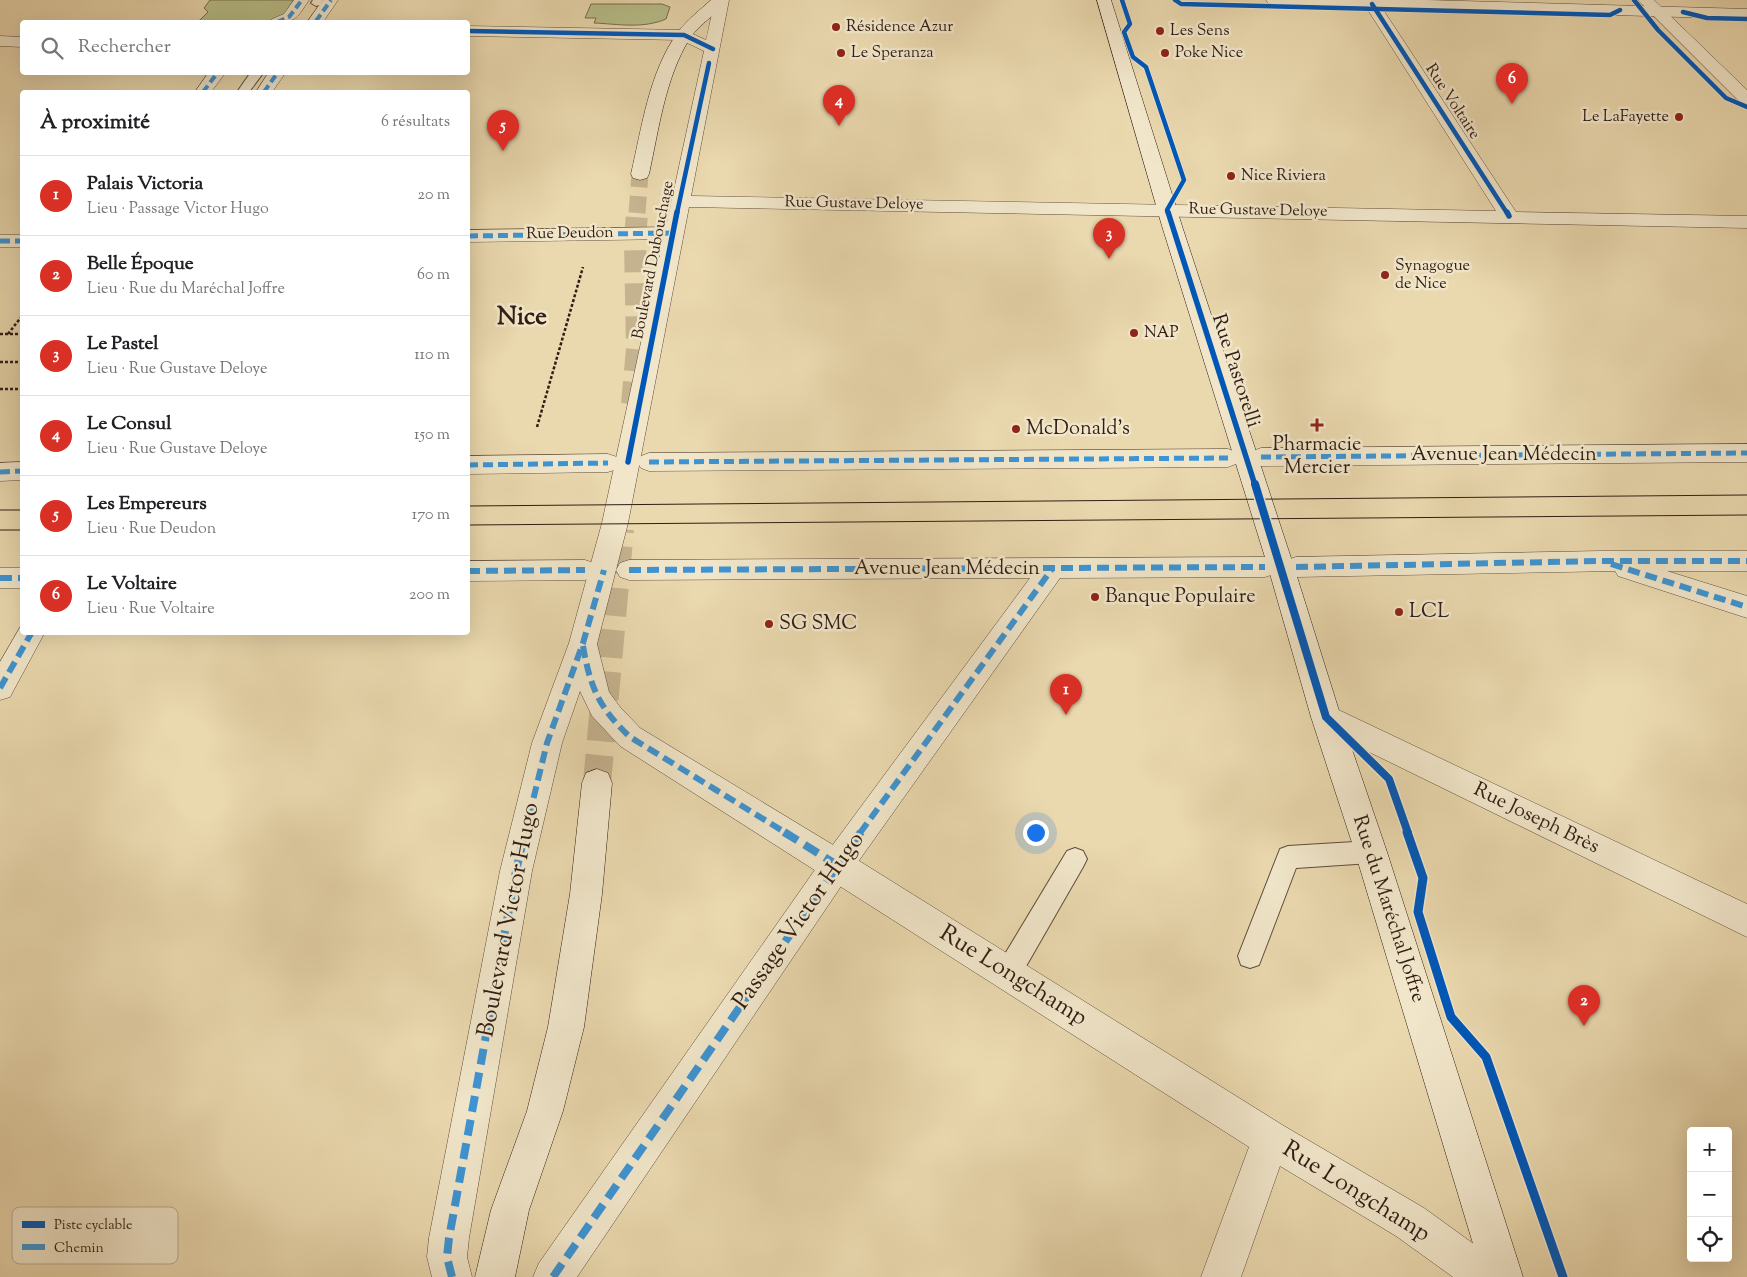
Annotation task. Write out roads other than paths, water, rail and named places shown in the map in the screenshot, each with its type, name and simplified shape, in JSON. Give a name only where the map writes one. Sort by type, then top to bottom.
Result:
[{"type":"street","name":"Boulevard Dubouchage","points":[[640,174],[666,68],[684,36],[694,24],[721,0]]},
{"type":"street","name":"Boulevard Dubouchage","points":[[606,570],[673,233],[713,49],[721,0]]},
{"type":"street","name":"Rue Pastorelli","points":[[1104,0],[1167,210],[1273,542]]},
{"type":"street","points":[[1273,0],[1371,3],[1650,5],[1747,14]]},
{"type":"street","points":[[316,20],[317,1]]},
{"type":"street","points":[[282,20],[317,1]]},
{"type":"street","name":"Rue Voltaire","points":[[1371,3],[1509,216]]},
{"type":"street","points":[[1650,5],[1747,99]]},
{"type":"street","points":[[470,31],[684,36],[713,49]]},
{"type":"street","points":[[0,42],[20,42]]},
{"type":"street","points":[[204,90],[216,75]]},
{"type":"street","points":[[265,90],[276,75]]},
{"type":"street","name":"Rue Gustave Deloye","points":[[680,201],[1747,222]]},
{"type":"street","name":"Rue Deudon","points":[[470,236],[673,233]]},
{"type":"street","points":[[0,241],[20,241]]},
{"type":"street","name":"Avenue Jean Médecin","points":[[1261,457],[1747,453]]},
{"type":"street","points":[[649,462],[1228,458]]},
{"type":"street","points":[[470,465],[608,463]]},
{"type":"street","points":[[0,472],[20,471]]},
{"type":"street","name":"Rue du Maréchal Joffre","points":[[1273,542],[1326,717],[1371,852],[1503,1277]]},
{"type":"street","points":[[1601,561],[1747,607]]},
{"type":"street","points":[[1296,566],[1601,561],[1747,561]]},
{"type":"street","name":"Avenue Jean Médecin","points":[[470,572],[1265,568]]},
{"type":"street","name":"Passage Victor Hugo","points":[[553,1277],[836,865],[1052,569]]},
{"type":"street","name":"Boulevard Victor Hugo","points":[[452,1277],[447,1257],[448,1238],[516,871],[547,743],[583,643],[606,570]]},
{"type":"street","points":[[0,578],[20,578]]},
{"type":"street","points":[[0,688],[30,635]]},
{"type":"street","name":"Rue Longchamp","points":[[583,643],[588,675],[597,701],[612,720],[630,737],[1270,1139],[1410,1222],[1486,1277]]},
{"type":"street","name":"Rue Joseph Brès","points":[[1326,717],[1747,921]]},
{"type":"street","points":[[495,1277],[510,1210],[545,1110],[566,1027],[586,894],[597,783]]},
{"type":"street","points":[[1221,1277],[1270,1139]]},
{"type":"lane","points":[[244,90],[256,75]]},
{"type":"lane","points":[[1250,956],[1288,857],[1371,852]]},
{"type":"lane","points":[[1008,973],[1075,859]]},
{"type":"tunnel","points":[[637,213],[640,174]]},
{"type":"tunnel","points":[[632,404],[637,349],[635,242],[637,212]]},
{"type":"tunnel","points":[[597,783],[620,529]]},
{"type":"tram line","points":[[470,506],[1747,495]]},
{"type":"tram line","points":[[0,510],[20,510]]},
{"type":"tram line","points":[[470,525],[1747,515]]},
{"type":"tram line","points":[[0,530],[20,530]]},
{"type":"place","name":"Résidence Azur","points":[[836,27]]},
{"type":"place","name":"Les Sens","points":[[1160,31]]},
{"type":"place","name":"Le Speranza","points":[[841,53]]},
{"type":"place","name":"Poke Nice","points":[[1165,53]]},
{"type":"place","name":"Le Voltaire","points":[[1512,104]]},
{"type":"place","name":"Le LaFayette","points":[[1679,117]]},
{"type":"place","name":"Le Consul","points":[[839,126]]},
{"type":"place","name":"Les Empereurs","points":[[503,151]]},
{"type":"place","name":"Nice Riviera","points":[[1231,176]]},
{"type":"place","name":"Le Pastel","points":[[1109,259]]},
{"type":"place","name":"Synagogue de Nice","points":[[1385,275]]},
{"type":"place","name":"NAP","points":[[1134,333]]},
{"type":"place","name":"Pharmacie Mercier","points":[[1317,425]]},
{"type":"place","name":"McDonald's","points":[[1016,429]]},
{"type":"place","name":"Banque Populaire","points":[[1095,597]]},
{"type":"place","name":"LCL","points":[[1399,612]]},
{"type":"place","name":"SG SMC","points":[[769,624]]},
{"type":"place","name":"Palais Victoria","points":[[1066,715]]},
{"type":"place","name":"Belle Époque","points":[[1584,1026]]},
{"type":"district","name":"Nice","points":[[522,318]]}]
